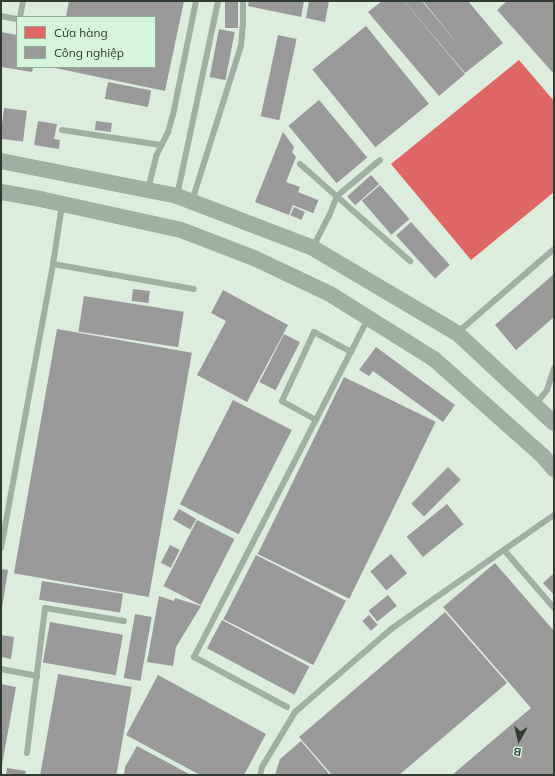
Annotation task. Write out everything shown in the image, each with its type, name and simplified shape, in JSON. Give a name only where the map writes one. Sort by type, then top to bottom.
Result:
[{"type":"street","points":[[1,161],[184,198],[312,248],[457,333],[554,423]]},
{"type":"street","points":[[1,192],[181,230],[254,258],[330,294],[434,359],[543,456],[554,469]]},
{"type":"lane","points":[[20,16],[23,1]]},
{"type":"lane","points":[[148,190],[156,156],[168,132],[173,115],[196,1]]},
{"type":"lane","points":[[184,198],[218,1]]},
{"type":"lane","points":[[184,198],[241,46],[243,1]]},
{"type":"lane","points":[[1,16],[16,19]]},
{"type":"lane","points":[[62,130],[161,145]]},
{"type":"lane","points":[[312,248],[329,216],[337,196],[380,160]]},
{"type":"lane","points":[[300,164],[410,261]]},
{"type":"lane","points":[[1,548],[53,264],[62,205]]},
{"type":"lane","points":[[457,333],[554,249]]},
{"type":"lane","points":[[53,264],[194,289]]},
{"type":"lane","points":[[286,706],[194,657],[368,319]]},
{"type":"lane","points":[[316,420],[282,401],[314,332],[351,352]]},
{"type":"lane","points":[[535,406],[547,390],[554,368]]},
{"type":"lane","points":[[260,775],[262,767],[295,712],[391,630],[554,515]]},
{"type":"lane","points":[[504,550],[554,608]]},
{"type":"lane","points":[[27,753],[45,608],[124,621]]},
{"type":"lane","points":[[1,669],[37,676]]},
{"type":"building: Cửa hàng","points":[[519,60],[554,101],[554,192],[471,260],[391,164]]},
{"type":"building: Công nghiệp","points":[[69,1],[184,1],[165,91],[55,68],[156,68],[156,16],[66,16]]},
{"type":"building: Công nghiệp","points":[[225,1],[238,1],[238,28],[225,28]]},
{"type":"building: Công nghiệp","points":[[249,1],[304,1],[301,17],[248,6]]},
{"type":"building: Công nghiệp","points":[[309,1],[329,1],[325,22],[306,18]]},
{"type":"building: Công nghiệp","points":[[382,1],[404,1],[465,74],[439,96],[368,12]]},
{"type":"building: Công nghiệp","points":[[404,1],[422,1],[461,48],[423,1],[468,1],[503,43],[465,73]]},
{"type":"building: Công nghiệp","points":[[507,1],[552,1],[554,3],[554,74],[497,10]]},
{"type":"building: Công nghiệp","points":[[366,26],[429,104],[375,147],[312,69]]},
{"type":"building: Công nghiệp","points":[[219,29],[235,32],[225,80],[210,77]]},
{"type":"building: Công nghiệp","points":[[1,32],[16,35],[16,68],[33,68],[32,72],[1,67]]},
{"type":"building: Công nghiệp","points":[[278,35],[297,39],[279,120],[261,116]]},
{"type":"building: Công nghiệp","points":[[108,82],[151,90],[148,107],[105,99]]},
{"type":"building: Công nghiệp","points":[[319,100],[367,157],[337,183],[288,126]]},
{"type":"building: Công nghiệp","points":[[4,108],[27,111],[23,142],[1,139]]},
{"type":"building: Công nghiệp","points":[[38,121],[57,124],[54,139],[60,140],[59,149],[34,145]]},
{"type":"building: Công nghiệp","points":[[96,121],[112,123],[111,132],[95,130]]},
{"type":"building: Công nghiệp","points":[[283,132],[294,147],[292,152],[296,157],[286,182],[300,187],[289,215],[255,202]]},
{"type":"building: Công nghiệp","points":[[371,175],[379,184],[355,205],[347,196]]},
{"type":"building: Công nghiệp","points":[[380,185],[410,219],[391,235],[362,201]]},
{"type":"building: Công nghiệp","points":[[298,192],[318,200],[313,213],[293,205]]},
{"type":"building: Công nghiệp","points":[[294,207],[305,212],[301,220],[290,215]]},
{"type":"building: Công nghiệp","points":[[411,222],[450,265],[435,278],[396,235]]},
{"type":"building: Công nghiệp","points":[[554,274],[554,317],[516,350],[495,325]]},
{"type":"building: Công nghiệp","points":[[133,289],[150,291],[148,303],[132,301]]},
{"type":"building: Công nghiệp","points":[[223,290],[288,325],[247,402],[197,375],[226,321],[211,313]]},
{"type":"building: Công nghiệp","points":[[84,296],[184,312],[178,347],[78,332]]},
{"type":"building: Công nghiệp","points":[[57,329],[192,353],[149,597],[14,573]]},
{"type":"building: Công nghiệp","points":[[284,334],[300,342],[276,390],[259,382]]},
{"type":"building: Công nghiệp","points":[[376,347],[455,405],[443,422],[373,371],[369,376],[359,370]]},
{"type":"building: Công nghiệp","points":[[344,377],[436,422],[349,599],[258,554]]},
{"type":"building: Công nghiệp","points":[[233,400],[292,430],[239,534],[180,504]]},
{"type":"building: Công nghiệp","points":[[448,467],[461,480],[424,516],[411,504]]},
{"type":"building: Công nghiệp","points":[[447,504],[463,524],[423,557],[407,537]]},
{"type":"building: Công nghiệp","points":[[179,509],[196,519],[190,529],[173,519]]},
{"type":"building: Công nghiệp","points":[[197,520],[234,539],[201,605],[163,586]]},
{"type":"building: Công nghiệp","points":[[170,545],[180,550],[171,568],[161,563]]},
{"type":"building: Công nghiệp","points":[[391,554],[407,573],[386,591],[370,571]]},
{"type":"building: Công nghiệp","points":[[256,555],[346,601],[313,665],[223,619]]},
{"type":"building: Công nghiệp","points":[[495,563],[554,631],[554,775],[452,775],[531,708],[443,607]]},
{"type":"building: Công nghiệp","points":[[1,569],[8,570],[2,608],[1,608]]},
{"type":"building: Công nghiệp","points":[[554,573],[554,595],[543,583]]},
{"type":"building: Công nghiệp","points":[[42,581],[123,594],[120,613],[39,600]]},
{"type":"building: Công nghiệp","points":[[388,595],[397,606],[377,622],[369,611]]},
{"type":"building: Công nghiệp","points":[[159,596],[174,601],[175,598],[201,606],[176,647],[173,666],[147,662]]},
{"type":"building: Công nghiệp","points":[[445,612],[507,683],[399,775],[332,775],[299,737]]},
{"type":"building: Công nghiệp","points":[[135,614],[152,617],[140,681],[124,678]]},
{"type":"building: Công nghiệp","points":[[369,615],[378,625],[371,631],[362,621]]},
{"type":"building: Công nghiệp","points":[[222,620],[309,666],[294,695],[207,648]]},
{"type":"building: Công nghiệp","points":[[50,622],[123,635],[116,675],[43,662]]},
{"type":"building: Công nghiệp","points":[[1,635],[14,637],[11,659],[1,657]]},
{"type":"building: Công nghiệp","points":[[58,674],[132,687],[116,775],[40,774]]},
{"type":"building: Công nghiệp","points":[[158,675],[266,734],[244,775],[200,775],[126,735]]},
{"type":"building: Công nghiệp","points":[[1,684],[16,687],[2,765],[1,765]]},
{"type":"building: Công nghiệp","points":[[301,741],[330,775],[275,775],[280,759]]},
{"type":"building: Công nghiệp","points":[[137,746],[191,775],[124,775],[125,767]]},
{"type":"building: Công nghiệp","points":[[7,768],[26,771],[25,775],[6,775]]}]
